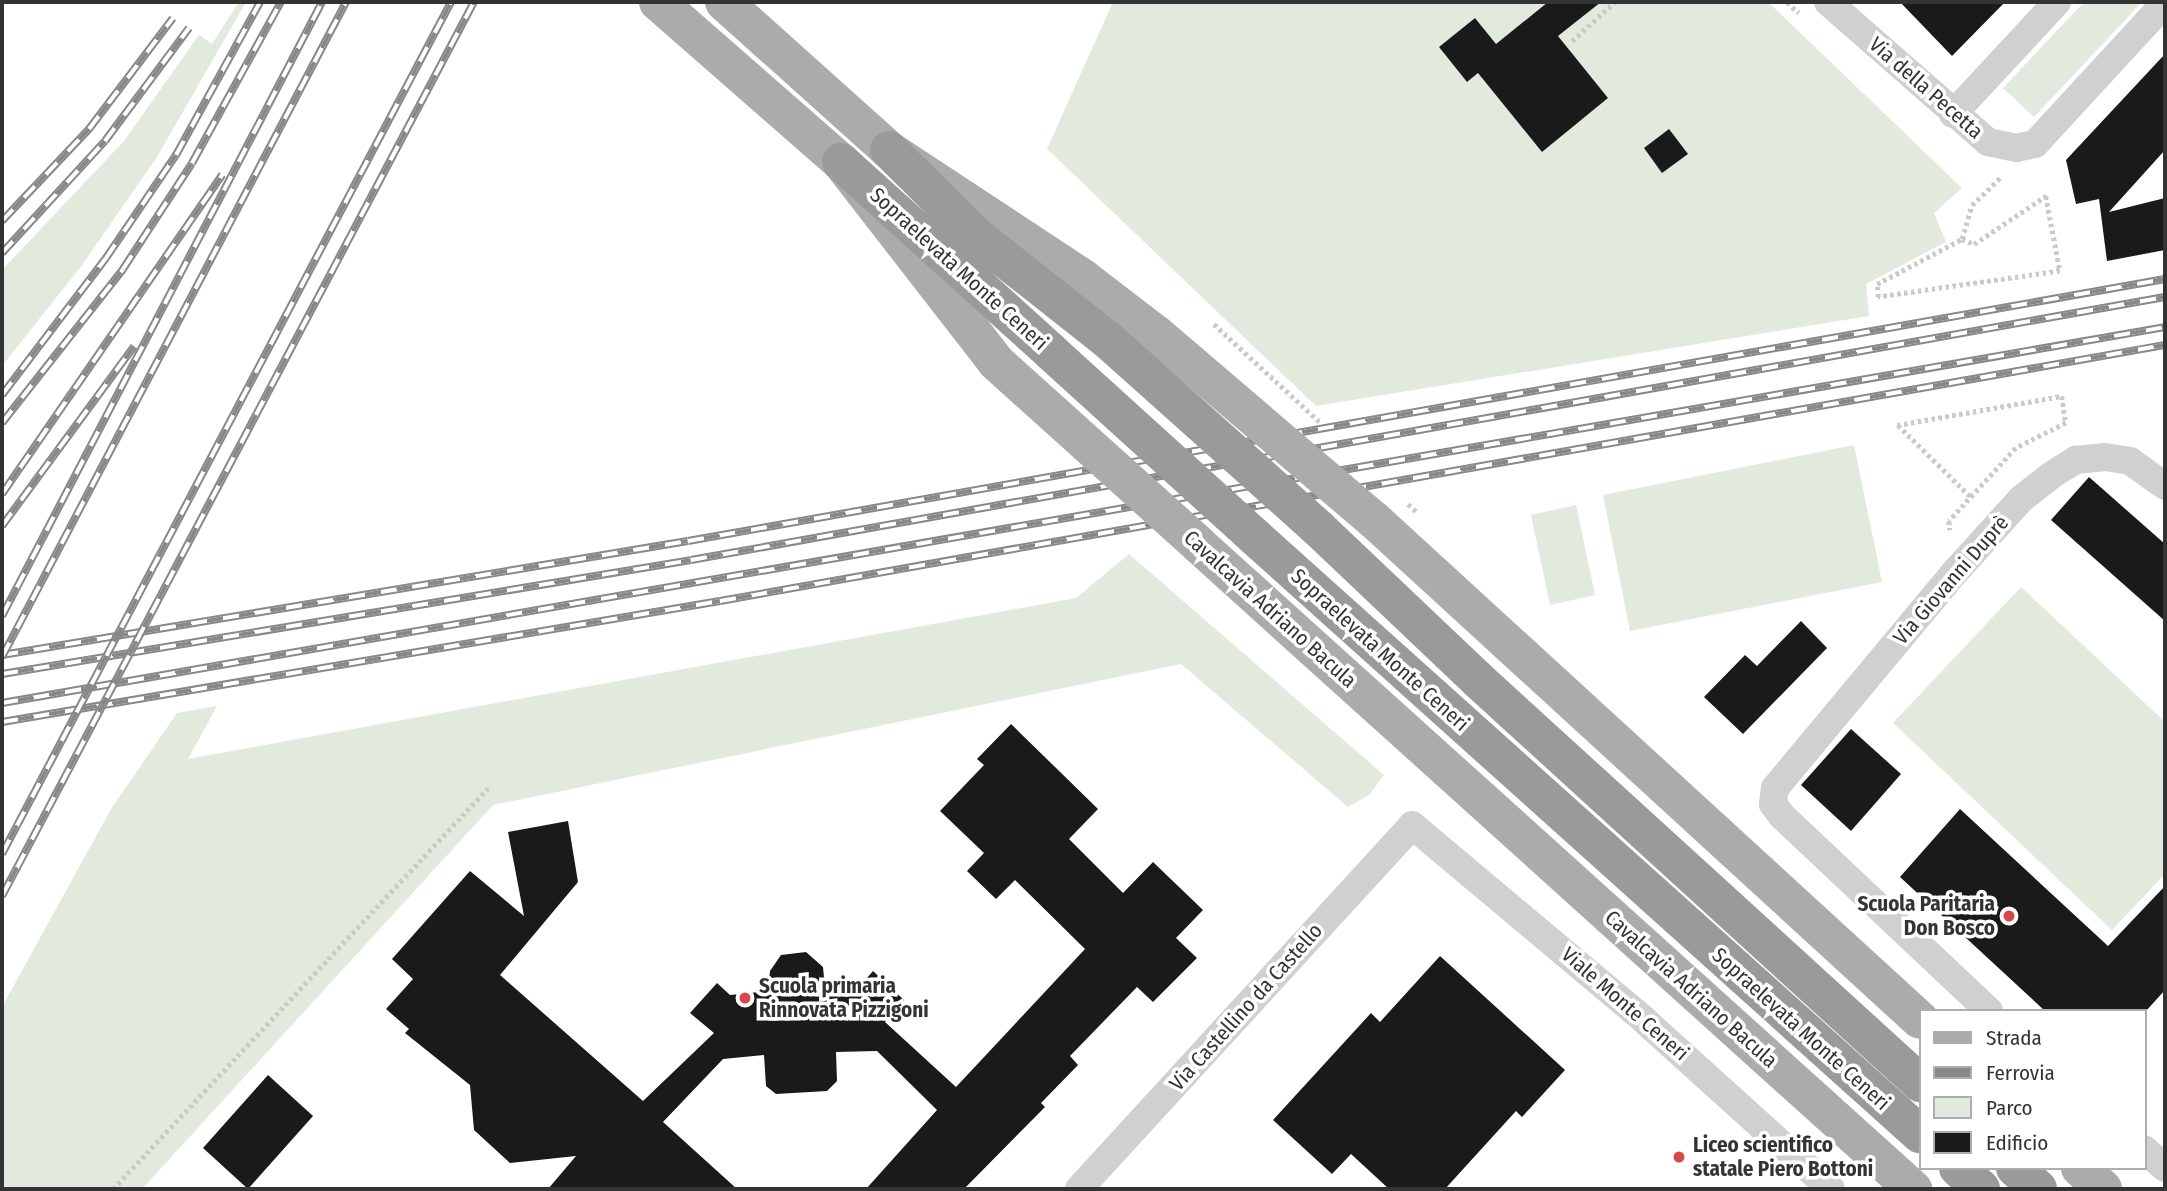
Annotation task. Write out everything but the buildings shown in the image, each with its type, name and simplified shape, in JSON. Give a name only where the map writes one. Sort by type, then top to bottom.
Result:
[{"type":"highway","name":"Sopraelevata Monte Ceneri","points":[[889,150],[976,236],[1110,342],[1318,528],[1477,679],[1918,1081]]},
{"type":"highway","name":"Sopraelevata Monte Ceneri","points":[[841,162],[1918,1132]]},
{"type":"highway","points":[[1960,1170],[1981,1189]]},
{"type":"highway","points":[[2017,1170],[2038,1189]]},
{"type":"main road","name":"Cavalcavia Adriano Bacula","points":[[658,2],[841,162],[996,362],[1913,1189]]},
{"type":"main road","points":[[724,2],[889,150],[1083,278],[1386,507],[1918,1018]]},
{"type":"main road","points":[[2083,1170],[2103,1189]]},
{"type":"street","name":"Via della Pecetta","points":[[1828,2],[1988,142],[2016,148],[2035,144]]},
{"type":"street","points":[[1953,114],[2057,2]]},
{"type":"street","points":[[2035,144],[2165,3]]},
{"type":"street","name":"Via Giovanni Duprè","points":[[1987,1009],[1782,816],[1773,804],[1775,788],[2021,499],[2076,460],[2105,457],[2130,461],[2165,486]]},
{"type":"street","name":"Via Castellino da Castello","points":[[1079,1189],[1412,825]]},
{"type":"street","name":"Viale Monte Ceneri","points":[[1412,825],[1644,1020],[1831,1189]]},
{"type":"street","points":[[2146,1151],[2165,1168]]},
{"type":"path","points":[[1572,40],[1615,2]]},
{"type":"path","points":[[1962,239],[1974,244],[2046,196],[2060,271],[1878,297],[1877,284],[1962,239],[1972,205],[2035,144]]},
{"type":"path","points":[[1214,324],[1326,428]]},
{"type":"path","points":[[2062,396],[2066,424],[2016,448],[1971,497],[1897,425],[2062,396]]},
{"type":"path","points":[[1386,507],[1418,513]]},
{"type":"path","points":[[113,1189],[488,788]]},
{"type":"green space","points":[[239,2],[246,2],[157,157],[82,265],[2,366],[2,270],[124,141],[199,35],[212,44]]},
{"type":"green space","points":[[1113,2],[1548,2],[1496,44],[1475,18],[1439,47],[1467,82],[1497,58],[1542,152],[1608,98],[1558,36],[1601,2],[1768,2],[1962,188],[1934,213],[1946,242],[1866,284],[1869,316],[1316,406],[1047,149]]},
{"type":"green space","points":[[2084,2],[2142,2],[2034,117],[2003,88]]},
{"type":"green space","points":[[1854,445],[1882,582],[1630,631],[1603,495]]},
{"type":"green space","points":[[1576,505],[1595,595],[1550,605],[1531,515]]},
{"type":"green space","points":[[1129,554],[1384,775],[1369,795],[1348,807],[1181,664],[493,805],[142,1189],[2,1189],[2,1007],[111,809],[177,713],[217,706],[188,759],[1076,598]]},
{"type":"green space","points":[[2021,587],[2165,722],[2165,874],[2112,930],[1893,723]]},
{"type":"railway","points":[[2,395],[106,258],[176,155],[260,2]]},
{"type":"railway","points":[[2,423],[123,269],[192,163],[281,2]]},
{"type":"railway","points":[[2,616],[322,2]]},
{"type":"railway","points":[[2,657],[346,2]]},
{"type":"railway","points":[[2,854],[451,2]]},
{"type":"railway","points":[[2,896],[474,2]]},
{"type":"railway","points":[[2,221],[89,129],[173,18]]},
{"type":"railway","points":[[2,253],[105,141],[189,28]]},
{"type":"railway","points":[[2,494],[222,175]]},
{"type":"railway","points":[[2,655],[688,541],[2165,279]]},
{"type":"railway","points":[[2,674],[691,560],[2165,297]]},
{"type":"railway","points":[[2,703],[2165,327]]},
{"type":"railway","points":[[2,722],[720,601],[2165,345]]},
{"type":"railway","points":[[2,526],[134,346]]},
{"type":"place","name":"Scuola Paritaria Don Bosco","points":[[2009,916]]},
{"type":"place","name":"Scuola primaria Rinnovata Pizzigoni","points":[[745,998]]},
{"type":"place","name":"Liceo scientifico statale Piero Bottoni","points":[[1679,1157]]}]
